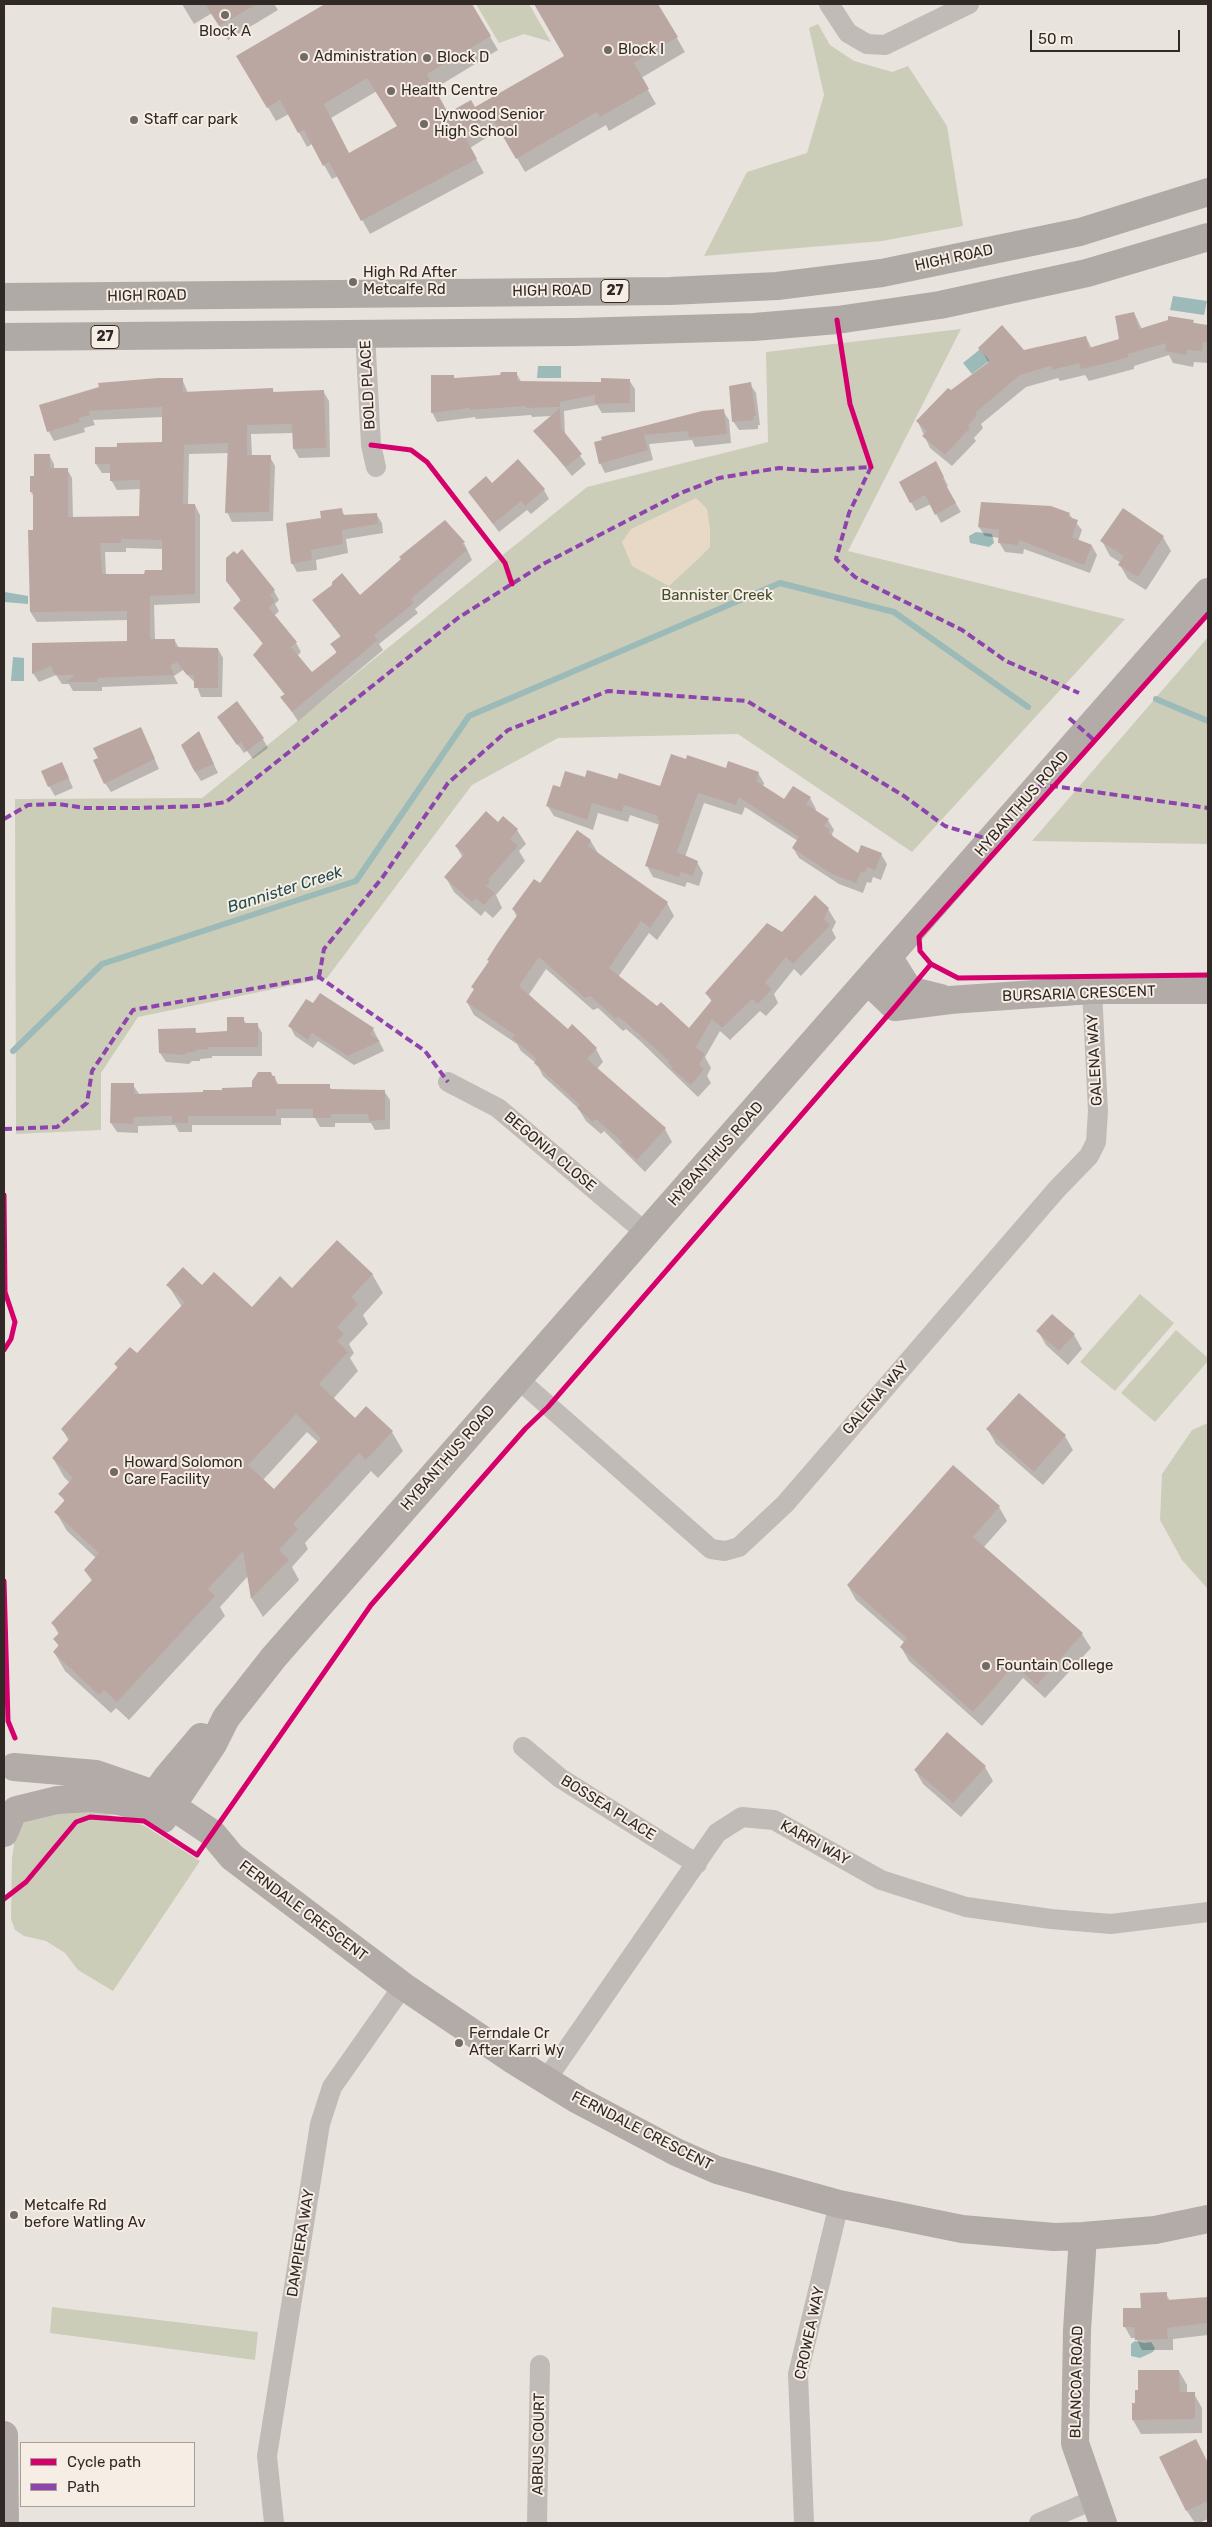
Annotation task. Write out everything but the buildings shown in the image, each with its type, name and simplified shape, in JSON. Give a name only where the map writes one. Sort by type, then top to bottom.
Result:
[{"type":"main road","name":"HIGH ROAD","points":[[4,298],[670,291],[777,286],[882,272],[1080,232],[1208,192]]},
{"type":"main road","name":"27","points":[[4,336],[183,337],[365,332],[692,330],[837,320],[940,305],[1087,273],[1208,237]]},
{"type":"street","points":[[829,4],[848,33],[867,44],[885,45],[969,4]]},
{"type":"street","name":"BOLD PLACE","points":[[365,332],[371,445],[376,467]]},
{"type":"street","name":"HYBANTHUS ROAD","points":[[158,1807],[200,1737],[226,1718],[316,1608],[869,982],[1208,592]]},
{"type":"street","name":"BURSARIA CRESCENT","points":[[889,958],[909,990],[950,1000]]},
{"type":"street","name":"BURSARIA CRESCENT","points":[[869,982],[895,1007],[950,1000],[1092,990],[1208,990]]},
{"type":"street","name":"GALENA WAY","points":[[518,1379],[712,1550],[726,1551],[740,1547],[785,1504],[1044,1204],[1089,1156],[1096,1142],[1098,1111],[1092,990]]},
{"type":"street","name":"BEGONIA CLOSE","points":[[448,1082],[498,1108],[646,1233]]},
{"type":"street","name":"BOSSEA PLACE","points":[[523,1747],[560,1778],[697,1864]]},
{"type":"street","points":[[8,1762],[24,1782],[25,1790],[23,1800],[9,1819]]},
{"type":"street","name":"FERNDALE CRESCENT","points":[[8,1762],[96,1774],[158,1807],[204,1846],[232,1857],[403,1986],[546,2080],[578,2100],[676,2152],[717,2170],[839,2204],[962,2229],[1054,2237],[1082,2236],[1155,2230],[1208,2219]]},
{"type":"street","name":"FERNDALE CRESCENT","points":[[9,1819],[57,1800],[92,1798],[158,1807]]},
{"type":"street","name":"KARRI WAY","points":[[546,2080],[717,1833],[742,1817],[774,1820],[881,1880],[966,1907],[1051,1919],[1111,1924],[1208,1912]]},
{"type":"street","name":"DAMPIERA WAY","points":[[274,2523],[267,2456],[320,2124],[332,2087],[403,1986]]},
{"type":"street","name":"CROWEA WAY","points":[[804,2523],[798,2374],[839,2204]]},
{"type":"street","name":"BLANCOA ROAD","points":[[1082,2236],[1077,2330],[1075,2443],[1098,2512]]},
{"type":"street","name":"ABRUS COURT","points":[[537,2523],[540,2366]]},
{"type":"street","points":[[4,2435],[5,2523]]},
{"type":"street","points":[[1039,2523],[1098,2512]]},
{"type":"green space","points":[[476,4],[529,4],[551,42],[524,34],[499,43]]},
{"type":"green space","points":[[818,24],[830,45],[854,61],[892,72],[908,66],[947,126],[963,226],[882,241],[704,256],[747,172],[807,153],[824,95],[809,28]]},
{"type":"green space","name":"Bannister Creek","points":[[961,329],[848,551],[1125,619],[912,852],[738,734],[558,738],[472,785],[327,978],[138,1017],[101,1073],[101,1130],[16,1134],[15,799],[202,798],[587,487],[768,442],[766,352]]},
{"type":"green space","points":[[1208,637],[1208,844],[1032,841],[1191,657]]},
{"type":"green space","points":[[1140,1294],[1174,1323],[1115,1391],[1080,1362]]},
{"type":"green space","points":[[1176,1330],[1208,1358],[1208,1361],[1155,1422],[1121,1393]]},
{"type":"green space","points":[[1208,1423],[1208,1589],[1182,1560],[1160,1520],[1162,1474],[1192,1430]]},
{"type":"green space","points":[[80,1805],[145,1826],[200,1861],[113,1991],[78,1970],[65,1953],[46,1941],[24,1936],[15,1930],[11,1919],[12,1858],[15,1837],[22,1824],[33,1817]]},
{"type":"green space","points":[[52,2307],[258,2332],[255,2360],[50,2333]]},
{"type":"sand","points":[[696,498],[707,509],[710,547],[669,586],[632,566],[622,542],[631,529]]},
{"type":"water","points":[[1173,296],[1207,301],[1204,315],[1170,310]]},
{"type":"water","points":[[984,346],[993,358],[972,374],[963,363]]},
{"type":"water","points":[[538,366],[561,366],[561,378],[537,378]]},
{"type":"water","points":[[976,532],[992,534],[994,543],[989,547],[970,543],[969,536]]},
{"type":"water","points":[[5,592],[28,596],[28,604],[4,602]]},
{"type":"water","points":[[13,657],[24,658],[24,681],[11,681]]},
{"type":"water","points":[[1135,2341],[1151,2342],[1155,2348],[1153,2352],[1140,2358],[1131,2356],[1131,2344]]},
{"type":"waterway","name":"Bannister Creek","points":[[13,1051],[102,964],[356,881],[469,716],[780,583],[894,612],[1028,707]]},
{"type":"waterway","name":"Bannister Creek","points":[[1156,699],[1208,721]]},
{"type":"marked path","points":[[4,819],[28,805],[58,804],[85,808],[137,808],[200,806],[226,802],[458,618],[545,563],[681,493],[719,478],[779,468],[814,471],[871,467],[849,513],[836,559],[855,577],[962,630],[1006,661],[1079,693]]},
{"type":"marked path","points":[[319,977],[324,949],[382,878],[448,783],[508,730],[608,691],[747,701],[904,796],[945,826],[991,840]]},
{"type":"marked path","points":[[1069,718],[1094,740]]},
{"type":"marked path","points":[[1038,786],[1053,786],[1208,808]]},
{"type":"marked path","points":[[4,1129],[57,1127],[87,1103],[92,1071],[133,1010],[319,977],[425,1051],[448,1082]]},
{"type":"cycle path","points":[[837,320],[850,404],[871,467]]},
{"type":"cycle path","points":[[371,445],[411,450],[427,462],[505,563],[512,584]]},
{"type":"cycle path","points":[[4,1899],[26,1882],[76,1822],[90,1817],[144,1821],[197,1855],[371,1605],[525,1429],[548,1407],[895,1007],[931,964],[920,951],[919,937],[1208,614]]},
{"type":"cycle path","points":[[931,964],[958,978],[1208,975]]},
{"type":"cycle path","points":[[4,1195],[5,1292],[15,1322],[11,1339],[4,1350]]},
{"type":"cycle path","points":[[4,1581],[8,1721],[15,1738]]},
{"type":"place","name":"Block A","points":[[225,15]]},
{"type":"place","name":"Block I","points":[[608,50]]},
{"type":"place","name":"Administration","points":[[304,57]]},
{"type":"place","name":"Block D","points":[[427,58]]},
{"type":"place","name":"Health Centre","points":[[391,91]]},
{"type":"place","name":"Staff car park","points":[[134,120]]},
{"type":"place","name":"Lynwood Senior High School","points":[[424,124]]},
{"type":"place","name":"High Rd After Metcalfe Rd","points":[[353,282]]},
{"type":"place","name":"Howard Solomon Care Facility","points":[[114,1472]]},
{"type":"place","name":"Fountain College","points":[[986,1666]]},
{"type":"place","name":"Ferndale Cr After Karri Wy","points":[[459,2043]]},
{"type":"place","name":"Metcalfe Rd before Watling Av","points":[[14,2215]]}]
